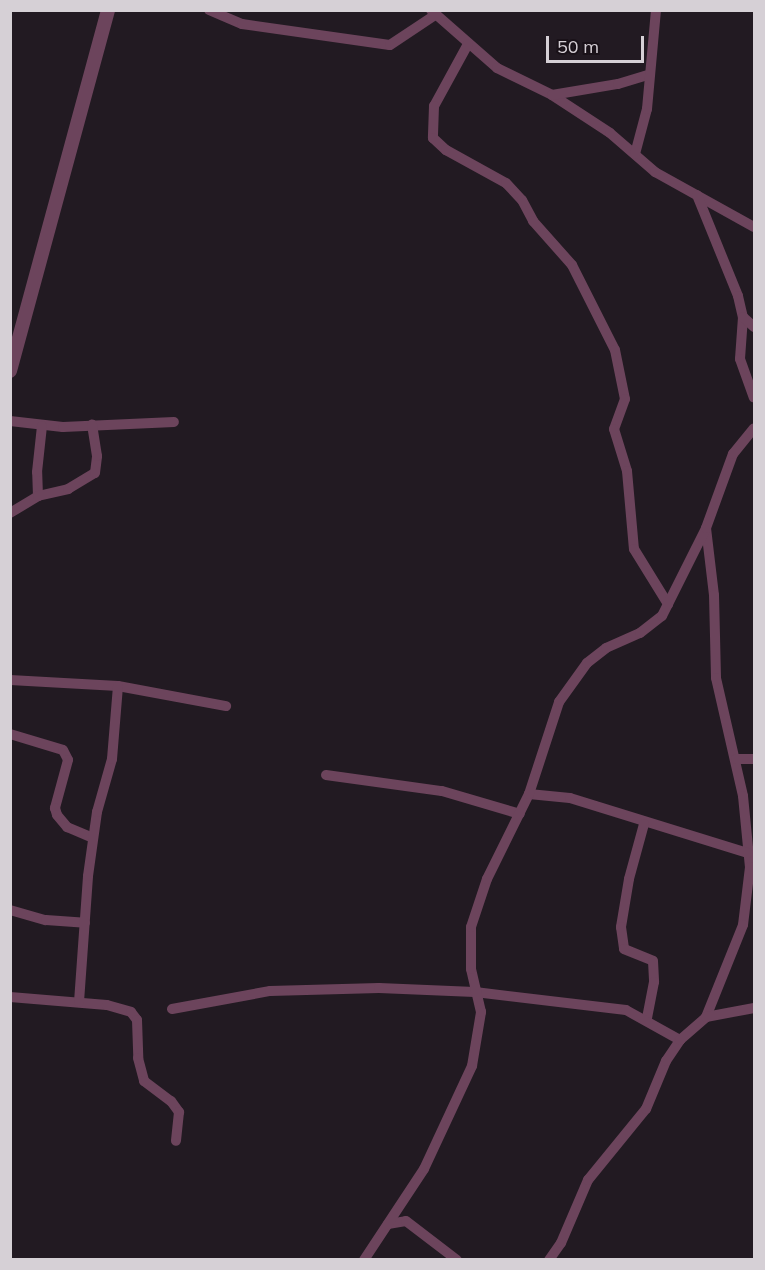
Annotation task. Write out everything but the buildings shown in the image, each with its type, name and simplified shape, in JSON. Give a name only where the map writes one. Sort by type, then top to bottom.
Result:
[{"type":"street","points":[[10,371],[108,10]]},
{"type":"street","points":[[209,10],[242,24],[379,44],[395,43],[433,13],[497,68],[552,94],[635,154],[655,172],[754,227]]},
{"type":"street","points":[[635,154],[647,109],[648,75],[656,10]]},
{"type":"street","points":[[468,44],[434,106],[433,138],[446,150],[506,183],[522,200],[533,220],[572,265],[615,350],[625,399],[614,429],[627,471],[633,549],[668,604]]},
{"type":"street","points":[[552,94],[618,84],[648,75]]},
{"type":"street","points":[[697,195],[731,275],[742,317],[740,359],[754,398]]},
{"type":"street","points":[[742,317],[754,327]]},
{"type":"street","points":[[10,421],[42,426],[174,422]]},
{"type":"street","points":[[10,513],[38,496],[68,489],[95,472],[97,456],[92,424]]},
{"type":"street","points":[[38,496],[37,472],[42,426]]},
{"type":"street","points":[[364,1260],[424,1169],[472,1066],[481,1012],[471,969],[471,927],[487,879],[529,794],[559,702],[575,677],[606,648],[656,622],[668,604],[706,528],[733,454],[754,428]]},
{"type":"street","points":[[549,1260],[561,1243],[588,1180],[646,1109],[680,1040],[706,1017],[743,925],[750,877],[748,853],[736,759],[716,678],[714,595],[706,528]]},
{"type":"street","points":[[10,680],[118,686],[226,706]]},
{"type":"street","points":[[79,1002],[93,838],[112,759],[118,686]]},
{"type":"street","points":[[10,734],[63,750],[68,760],[55,808],[57,815],[67,827],[93,838]]},
{"type":"street","points":[[736,759],[754,759]]},
{"type":"street","points":[[326,775],[442,791],[520,814]]},
{"type":"street","points":[[529,794],[570,798],[645,824],[748,853]]},
{"type":"street","points":[[645,824],[628,879],[621,927],[624,949],[653,961],[654,982],[647,1019]]},
{"type":"street","points":[[729,846],[746,839]]},
{"type":"street","points":[[10,910],[46,920],[85,923]]},
{"type":"street","points":[[172,1009],[270,991],[379,988],[475,992],[626,1010],[647,1019],[680,1040]]},
{"type":"street","points":[[10,997],[117,1006],[134,1016],[139,1071],[150,1088],[171,1101],[179,1112],[176,1141]]},
{"type":"street","points":[[706,1017],[754,1008]]},
{"type":"street","points":[[388,1224],[406,1221],[457,1260]]}]
